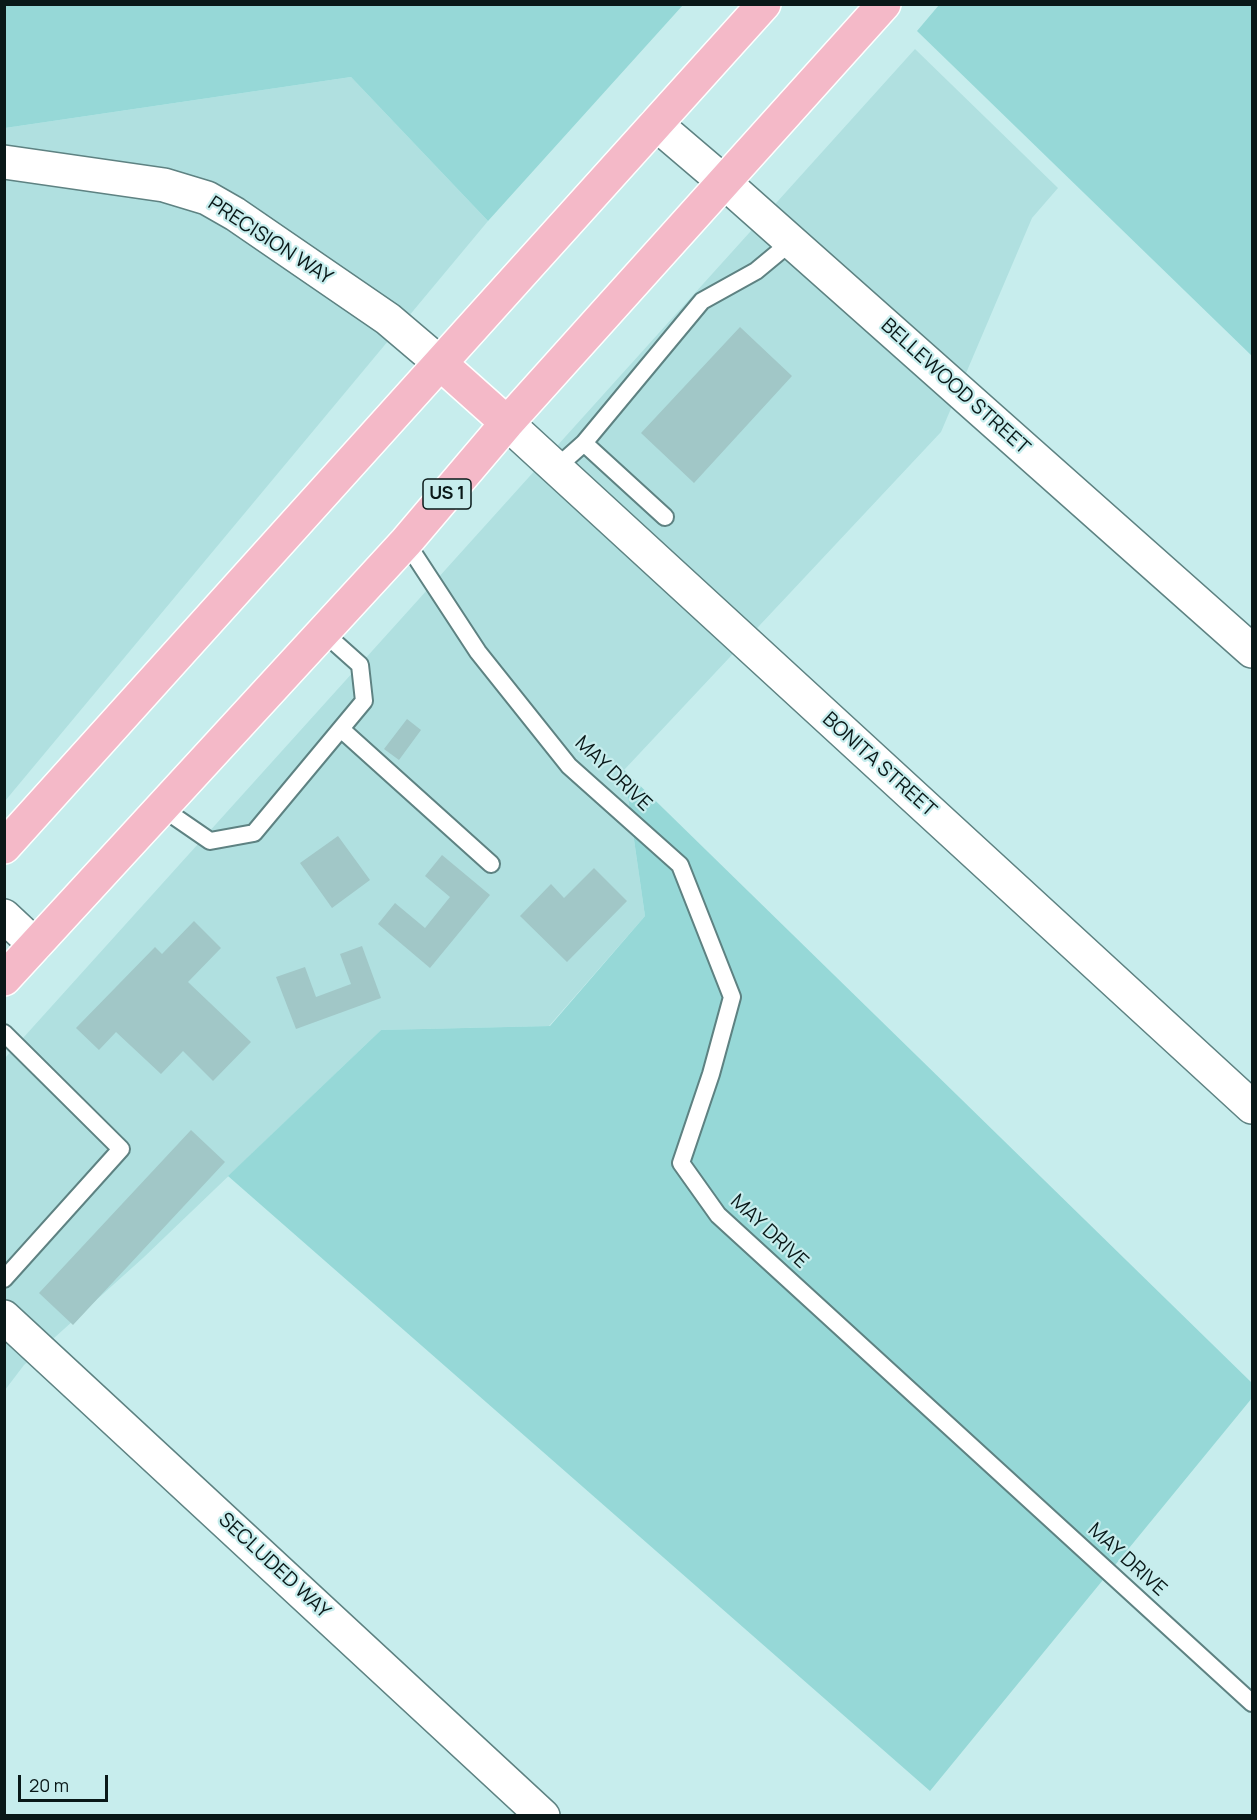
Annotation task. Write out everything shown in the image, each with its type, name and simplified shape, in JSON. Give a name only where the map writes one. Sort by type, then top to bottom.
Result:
[{"type":"main road","points":[[4,847],[764,4]]},
{"type":"main road","name":"US 1","points":[[4,979],[406,542],[507,423],[884,4]]},
{"type":"main road","points":[[441,364],[507,423]]},
{"type":"street","name":"BELLEWOOD STREET","points":[[656,124],[1252,651]]},
{"type":"street","name":"PRECISION WAY","points":[[4,162],[164,185],[207,198],[235,214],[388,319],[441,364]]},
{"type":"street","name":"BONITA STREET","points":[[507,423],[1252,1107]]},
{"type":"street","points":[[4,916],[35,945]]},
{"type":"street","name":"SECLUDED WAY","points":[[4,1317],[543,1815]]},
{"type":"lane","points":[[556,468],[584,443],[702,301],[756,271],[791,242]]},
{"type":"lane","points":[[584,443],[664,516]]},
{"type":"lane","name":"MAY DRIVE","points":[[406,542],[478,652],[569,766],[680,865],[732,997],[711,1074],[681,1163],[718,1215],[1252,1703]]},
{"type":"lane","points":[[162,808],[210,841],[254,833],[364,701],[360,665],[323,632]]},
{"type":"lane","points":[[341,729],[491,864]]},
{"type":"lane","points":[[4,1033],[122,1149],[4,1279]]},
{"type":"shaded area","points":[[4,5],[683,5],[488,221],[351,77],[5,128]]},
{"type":"shaded area","points":[[939,5],[1252,5],[1252,356],[917,31]]},
{"type":"shaded area","points":[[915,49],[1058,188],[1032,218],[941,432],[624,770],[645,916],[549,1026],[381,1030],[143,1258],[24,1365],[5,1390],[5,1058]]},
{"type":"shaded area","points":[[351,77],[488,221],[5,801],[5,128]]},
{"type":"shaded area","points":[[624,770],[1252,1383],[1252,1398],[930,1791],[228,1176],[381,1030],[550,1026],[645,916]]},
{"type":"building","points":[[740,327],[792,376],[694,483],[641,433]]},
{"type":"building","points":[[407,719],[421,730],[399,760],[384,749]]},
{"type":"building","points":[[338,836],[370,880],[332,908],[300,863]]},
{"type":"building","points":[[442,855],[490,895],[430,968],[378,924],[395,903],[425,928],[450,897],[425,876]]},
{"type":"building","points":[[594,868],[627,901],[567,962],[520,916],[551,884],[564,898]]},
{"type":"building","points":[[194,921],[221,948],[188,982],[251,1042],[213,1081],[183,1051],[161,1074],[116,1032],[99,1050],[76,1028],[155,947],[162,954]]},
{"type":"building","points":[[362,946],[381,998],[296,1029],[276,977],[305,967],[316,997],[351,984],[340,954]]},
{"type":"building","points":[[191,1130],[225,1162],[73,1325],[39,1293]]}]
